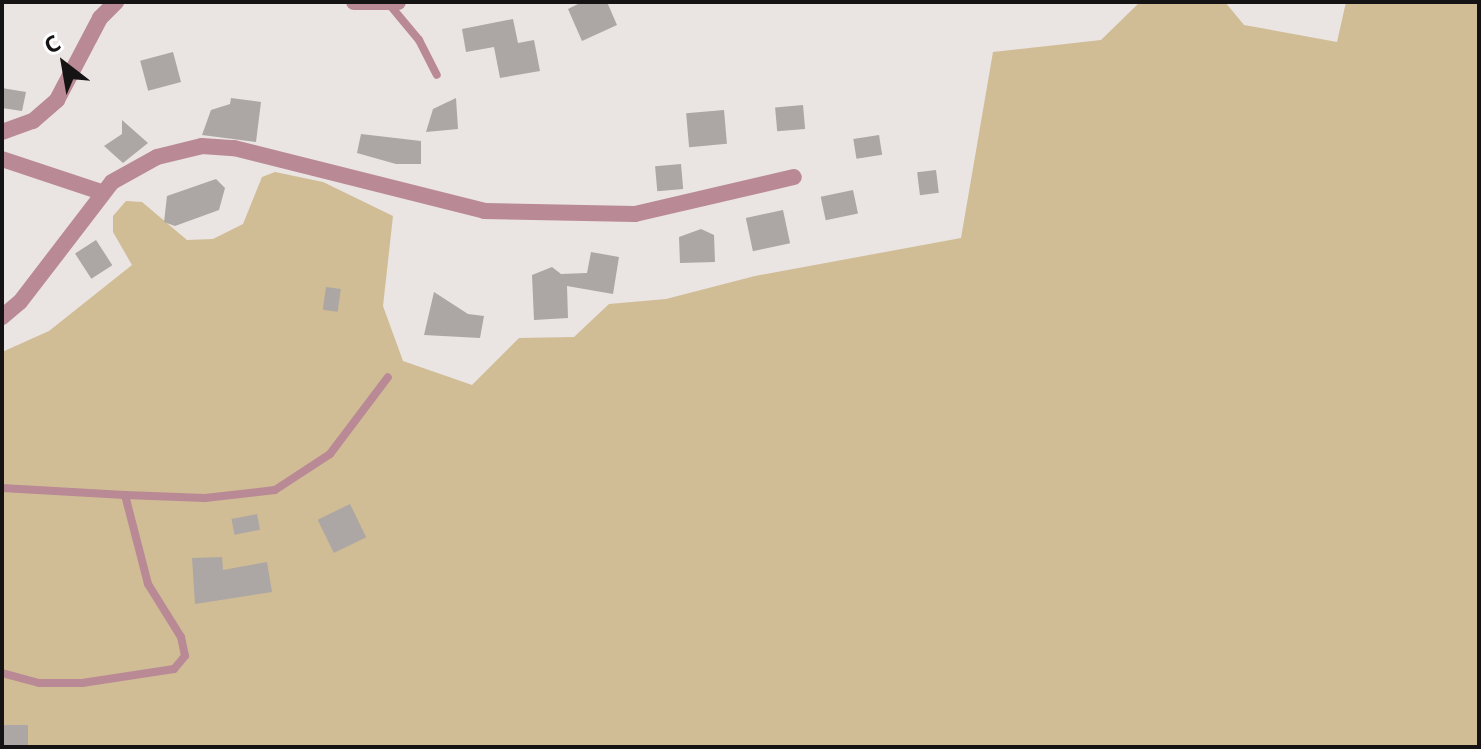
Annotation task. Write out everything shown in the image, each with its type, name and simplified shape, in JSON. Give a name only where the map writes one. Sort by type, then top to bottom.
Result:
[{"type":"street","points":[[2,132],[18,130],[52,106],[100,18],[116,2]]},
{"type":"street","points":[[354,2],[394,3]]},
{"type":"street","points":[[2,317],[57,255],[101,192],[157,157],[217,145],[484,211],[635,214],[794,177]]},
{"type":"street","points":[[2,159],[101,192]]},
{"type":"lane","points":[[394,3],[419,40],[437,75]]},
{"type":"lane","points":[[2,488],[205,498],[275,490],[330,454],[388,377]]},
{"type":"lane","points":[[2,673],[61,684],[160,672],[180,663],[185,656],[181,637],[148,584],[125,495]]},
{"type":"shaded area","points":[[1140,2],[1225,2],[1244,25],[1337,42],[1346,2],[1479,2],[1479,747],[2,747],[2,352],[49,331],[132,265],[113,232],[113,216],[126,201],[142,202],[187,240],[213,239],[243,224],[262,177],[275,172],[323,182],[393,216],[383,306],[403,361],[472,385],[519,338],[574,337],[609,304],[666,299],[755,276],[961,238],[993,52],[1101,40]]},
{"type":"building","points":[[582,2],[607,2],[617,25],[582,41],[568,9]]},
{"type":"building","points":[[513,19],[518,43],[534,40],[540,71],[500,78],[494,47],[466,52],[462,29]]},
{"type":"building","points":[[173,52],[181,82],[148,91],[140,61]]},
{"type":"building","points":[[2,88],[26,92],[22,111],[2,108]]},
{"type":"building","points":[[231,98],[261,102],[256,142],[202,135],[211,110],[230,104]]},
{"type":"building","points":[[456,98],[458,129],[426,132],[433,109]]},
{"type":"building","points":[[803,105],[805,129],[777,131],[775,107]]},
{"type":"building","points":[[724,110],[727,144],[689,147],[686,113]]},
{"type":"building","points":[[122,120],[148,143],[123,163],[104,146],[122,134]]},
{"type":"building","points":[[361,134],[421,141],[421,164],[396,164],[357,153]]},
{"type":"building","points":[[879,135],[882,155],[856,159],[853,139]]},
{"type":"building","points":[[681,164],[683,189],[657,191],[655,166]]},
{"type":"building","points":[[936,170],[939,193],[920,195],[917,172]]},
{"type":"building","points":[[216,179],[225,188],[219,210],[175,226],[164,222],[167,196]]},
{"type":"building","points":[[853,190],[858,213],[826,220],[821,197]]},
{"type":"building","points":[[783,210],[790,243],[753,251],[746,218]]},
{"type":"building","points":[[701,229],[714,235],[715,262],[680,263],[679,237]]},
{"type":"building","points":[[96,240],[112,265],[91,279],[75,254]]},
{"type":"building","points":[[591,252],[619,257],[613,294],[567,286],[568,318],[534,320],[532,275],[552,267],[561,274],[587,273]]},
{"type":"building","points":[[326,287],[341,289],[338,312],[323,310]]},
{"type":"building","points":[[434,292],[468,314],[484,316],[480,338],[424,335]]},
{"type":"building","points":[[350,504],[366,537],[334,553],[318,520]]},
{"type":"building","points":[[257,514],[260,530],[235,535],[231,519]]},
{"type":"building","points":[[222,557],[223,570],[267,562],[272,592],[195,604],[192,558]]},
{"type":"building","points":[[2,725],[28,725],[28,747],[2,747]]}]
